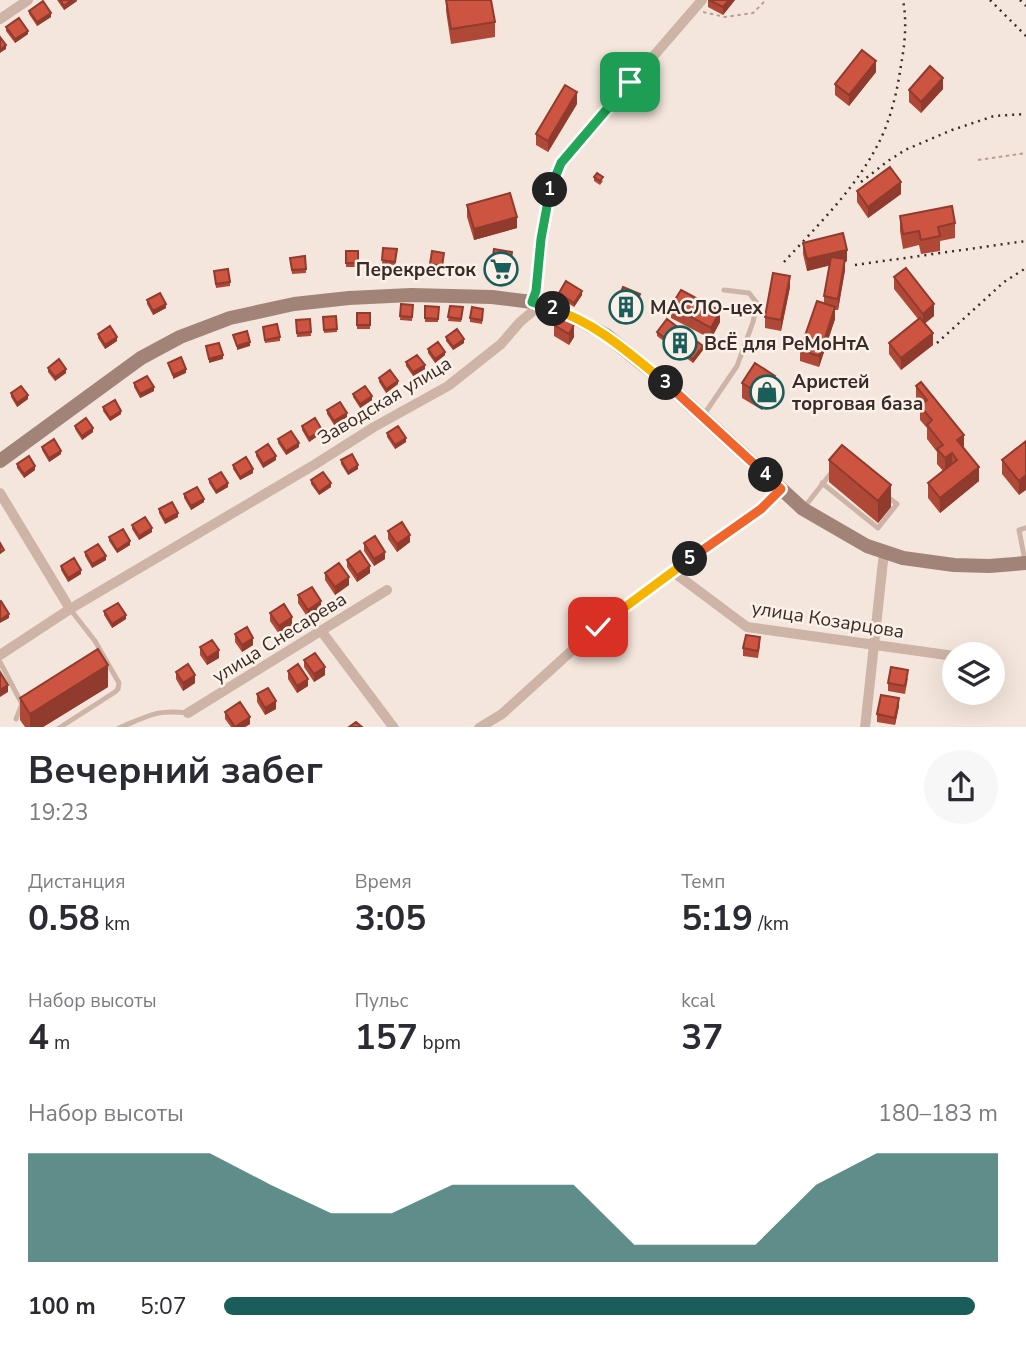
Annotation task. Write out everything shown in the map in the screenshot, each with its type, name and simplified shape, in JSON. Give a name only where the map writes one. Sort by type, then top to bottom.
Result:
[{"type":"main road","points":[[0,461],[141,358],[180,337],[230,318],[294,304],[361,297],[492,297],[557,310],[606,335],[666,383],[803,509],[866,546],[903,558],[954,565],[1026,564]]},
{"type":"street","points":[[0,19],[28,0]]},
{"type":"street","points":[[536,304],[541,239],[551,186],[561,163],[702,0]]},
{"type":"street","name":"Заводская улица","points":[[0,655],[70,609],[314,465],[374,426],[448,386],[501,344],[536,304]]},
{"type":"street","points":[[479,727],[502,713],[598,627],[761,509],[781,489]]},
{"type":"street","points":[[0,493],[70,609]]},
{"type":"street","points":[[865,727],[884,552]]},
{"type":"street","name":"улица Козарцова","points":[[672,571],[747,627],[942,654]]},
{"type":"street","name":"улица Снесарева","points":[[188,713],[387,590]]},
{"type":"street","points":[[322,632],[394,727]]},
{"type":"lane","points":[[703,416],[737,366],[757,303],[749,293],[724,290]]},
{"type":"lane","points":[[803,509],[836,467]]},
{"type":"lane","points":[[822,483],[877,528],[897,505],[879,489]]},
{"type":"lane","points":[[1026,528],[1019,530],[1026,564]]},
{"type":"lane","points":[[59,727],[115,692],[119,683],[95,641],[70,609]]},
{"type":"lane","points":[[0,662],[22,704],[16,719]]},
{"type":"lane","points":[[119,727],[155,712],[169,710],[188,713]]},
{"type":"path","points":[[693,10],[725,17],[753,13],[765,0]]},
{"type":"path","points":[[978,160],[1026,153]]},
{"type":"building","points":[[60,0],[72,0],[64,6]]},
{"type":"building","points":[[446,0],[491,0],[495,22],[451,29]]},
{"type":"building","points":[[709,0],[729,0],[723,7]]},
{"type":"building","points":[[43,1],[51,13],[37,22],[29,11]]},
{"type":"building","points":[[19,18],[28,31],[15,39],[6,27]]},
{"type":"building","points":[[0,37],[6,45],[0,50]]},
{"type":"building","points":[[862,50],[876,61],[849,95],[835,84]]},
{"type":"building","points":[[930,66],[943,78],[921,102],[909,90]]},
{"type":"building","points":[[565,85],[577,92],[548,141],[536,134]]},
{"type":"building","points":[[890,167],[901,182],[868,207],[857,191]]},
{"type":"building","points":[[597,173],[603,177],[600,181],[594,177]]},
{"type":"building","points":[[510,193],[517,217],[474,229],[467,205]]},
{"type":"building","points":[[952,206],[955,223],[938,227],[940,236],[921,240],[919,231],[903,234],[900,216]]},
{"type":"building","points":[[843,233],[847,250],[807,259],[803,243]]},
{"type":"building","points":[[383,248],[397,249],[395,262],[382,260]]},
{"type":"building","points":[[494,249],[512,252],[510,266],[492,263]]},
{"type":"building","points":[[346,251],[358,251],[358,263],[346,263]]},
{"type":"building","points":[[432,251],[444,253],[442,266],[430,264]]},
{"type":"building","points":[[305,256],[306,269],[292,270],[290,258]]},
{"type":"building","points":[[831,257],[845,259],[838,299],[824,296]]},
{"type":"building","points":[[906,268],[934,304],[923,314],[894,277]]},
{"type":"building","points":[[228,269],[230,282],[216,284],[214,271]]},
{"type":"building","points":[[773,273],[790,276],[781,320],[765,317]]},
{"type":"building","points":[[566,281],[582,291],[574,303],[559,293]]},
{"type":"building","name":"МАСЛО-цех","points":[[623,287],[640,294],[630,318],[613,311]]},
{"type":"building","points":[[681,290],[720,311],[711,328],[671,306]]},
{"type":"building","points":[[160,293],[166,304],[153,311],[147,300]]},
{"type":"building","points":[[817,301],[835,307],[819,356],[800,350]]},
{"type":"building","points":[[401,304],[413,305],[412,317],[400,316]]},
{"type":"building","points":[[425,306],[439,307],[438,319],[425,318]]},
{"type":"building","points":[[450,306],[463,307],[461,319],[448,317]]},
{"type":"building","points":[[472,307],[483,309],[482,320],[470,318]]},
{"type":"building","points":[[357,313],[370,313],[370,325],[357,325]]},
{"type":"building","points":[[336,316],[337,329],[324,330],[323,317]]},
{"type":"building","points":[[560,317],[574,325],[569,334],[554,325]]},
{"type":"building","points":[[920,318],[933,333],[901,358],[889,343]]},
{"type":"building","points":[[310,319],[311,332],[297,333],[296,320]]},
{"type":"building","name":"ВсЁ для РеМоНтА","points":[[667,319],[703,346],[693,359],[657,332]]},
{"type":"building","points":[[277,324],[280,337],[265,340],[263,327]]},
{"type":"building","points":[[110,326],[117,337],[105,345],[98,334]]},
{"type":"building","points":[[457,329],[464,339],[453,347],[446,337]]},
{"type":"building","points":[[247,331],[250,342],[237,346],[233,335]]},
{"type":"building","points":[[438,342],[445,352],[435,359],[428,349]]},
{"type":"building","points":[[219,343],[223,355],[209,359],[206,346]]},
{"type":"building","points":[[417,355],[425,365],[413,372],[406,362]]},
{"type":"building","points":[[181,357],[186,369],[173,375],[168,363]]},
{"type":"building","points":[[59,359],[66,369],[55,377],[48,368]]},
{"type":"building","points":[[755,363],[775,376],[762,395],[742,383]]},
{"type":"building","points":[[390,370],[398,381],[386,389],[379,378]]},
{"type":"building","points":[[147,376],[154,387],[140,394],[134,383]]},
{"type":"building","points":[[921,382],[964,435],[957,440],[979,467],[940,498],[928,483],[957,460],[952,453],[945,458],[937,449],[943,445],[927,425],[932,420],[920,406],[927,400],[916,386]]},
{"type":"building","points":[[21,386],[28,395],[17,403],[11,393]]},
{"type":"building","points":[[365,386],[372,396],[360,404],[353,394]]},
{"type":"building","points":[[115,400],[121,411],[110,418],[103,407]]},
{"type":"building","points":[[340,402],[347,413],[334,421],[327,410]]},
{"type":"building","points":[[86,418],[93,428],[82,436],[75,426]]},
{"type":"building","points":[[315,418],[322,430],[309,438],[302,426]]},
{"type":"building","points":[[398,426],[406,438],[395,445],[387,433]]},
{"type":"building","points":[[291,431],[299,443],[286,451],[278,439]]},
{"type":"building","points":[[54,439],[61,451],[49,458],[42,447]]},
{"type":"building","points":[[1026,441],[1026,475],[1019,481],[1002,460]]},
{"type":"building","points":[[268,444],[276,456],[263,464],[256,452]]},
{"type":"building","points":[[842,445],[891,485],[878,501],[829,460]]},
{"type":"building","points":[[352,454],[358,465],[348,472],[341,460]]},
{"type":"building","points":[[29,456],[35,466],[24,474],[17,464]]},
{"type":"building","points":[[246,457],[253,469],[240,477],[233,465]]},
{"type":"building","points":[[221,472],[228,483],[216,491],[209,479]]},
{"type":"building","points":[[323,472],[331,483],[319,492],[311,480]]},
{"type":"building","points":[[197,487],[204,499],[191,506],[184,494]]},
{"type":"building","points":[[172,502],[178,513],[165,520],[159,509]]},
{"type":"building","points":[[145,517],[152,528],[139,536],[132,525]]},
{"type":"building","points":[[402,522],[410,535],[397,544],[388,531]]},
{"type":"building","points":[[123,529],[130,541],[117,550],[109,537]]},
{"type":"building","points":[[375,536],[385,552],[374,559],[364,543]]},
{"type":"building","points":[[98,544],[106,556],[92,564],[85,552]]},
{"type":"building","points":[[360,551],[370,566],[357,575],[347,560]]},
{"type":"building","points":[[74,558],[81,570],[68,578],[61,566]]},
{"type":"building","points":[[339,563],[349,577],[335,587],[325,573]]},
{"type":"building","points":[[312,587],[321,601],[308,610],[298,595]]},
{"type":"building","points":[[0,602],[9,614],[0,620]]},
{"type":"building","points":[[118,603],[126,615],[112,624],[104,611]]},
{"type":"building","points":[[284,604],[292,617],[279,626],[270,613]]},
{"type":"building","points":[[247,627],[253,638],[242,645],[235,634]]},
{"type":"building","points":[[746,635],[760,637],[758,651],[743,648]]},
{"type":"building","points":[[212,640],[219,650],[207,658],[200,647]]},
{"type":"building","points":[[98,649],[108,665],[30,714],[20,698]]},
{"type":"building","points":[[315,653],[325,667],[314,674],[304,660]]},
{"type":"building","points":[[188,664],[195,675],[183,683],[176,672]]},
{"type":"building","points":[[298,664],[308,679],[297,686],[288,671]]},
{"type":"building","points":[[891,667],[908,670],[905,686],[888,683]]},
{"type":"building","points":[[0,672],[8,685],[0,690]]},
{"type":"building","points":[[268,688],[276,701],[265,708],[257,694]]},
{"type":"building","points":[[881,695],[899,698],[895,718],[877,714]]},
{"type":"building","points":[[240,702],[250,717],[235,727],[225,712]]},
{"type":"building","points":[[356,722],[362,727],[349,727]]},
{"type":"railway","points":[[784,262],[845,193],[867,164],[881,138],[892,108],[902,57],[905,24],[903,0]]},
{"type":"railway","points":[[990,0],[1026,36]]},
{"type":"railway","points":[[1020,0],[1026,6]]},
{"type":"railway","points":[[861,182],[905,150],[952,130],[994,116],[1026,114]]},
{"type":"railway","points":[[855,265],[1026,241]]},
{"type":"railway","points":[[937,343],[1004,282],[1026,268]]},
{"type":"place","name":"Перекресток","points":[[501,269]]},
{"type":"place","name":"МАСЛО-цех","points":[[626,307]]},
{"type":"place","name":"ВсЁ для РеМоНтА","points":[[680,343]]},
{"type":"place","name":"Аристей торговая база","points":[[767,392]]},
{"type":"route","points":[[598,627],[761,509],[781,489],[666,383],[606,335],[557,310],[532,302],[536,291],[541,239],[551,186],[561,163],[630,82]]}]
